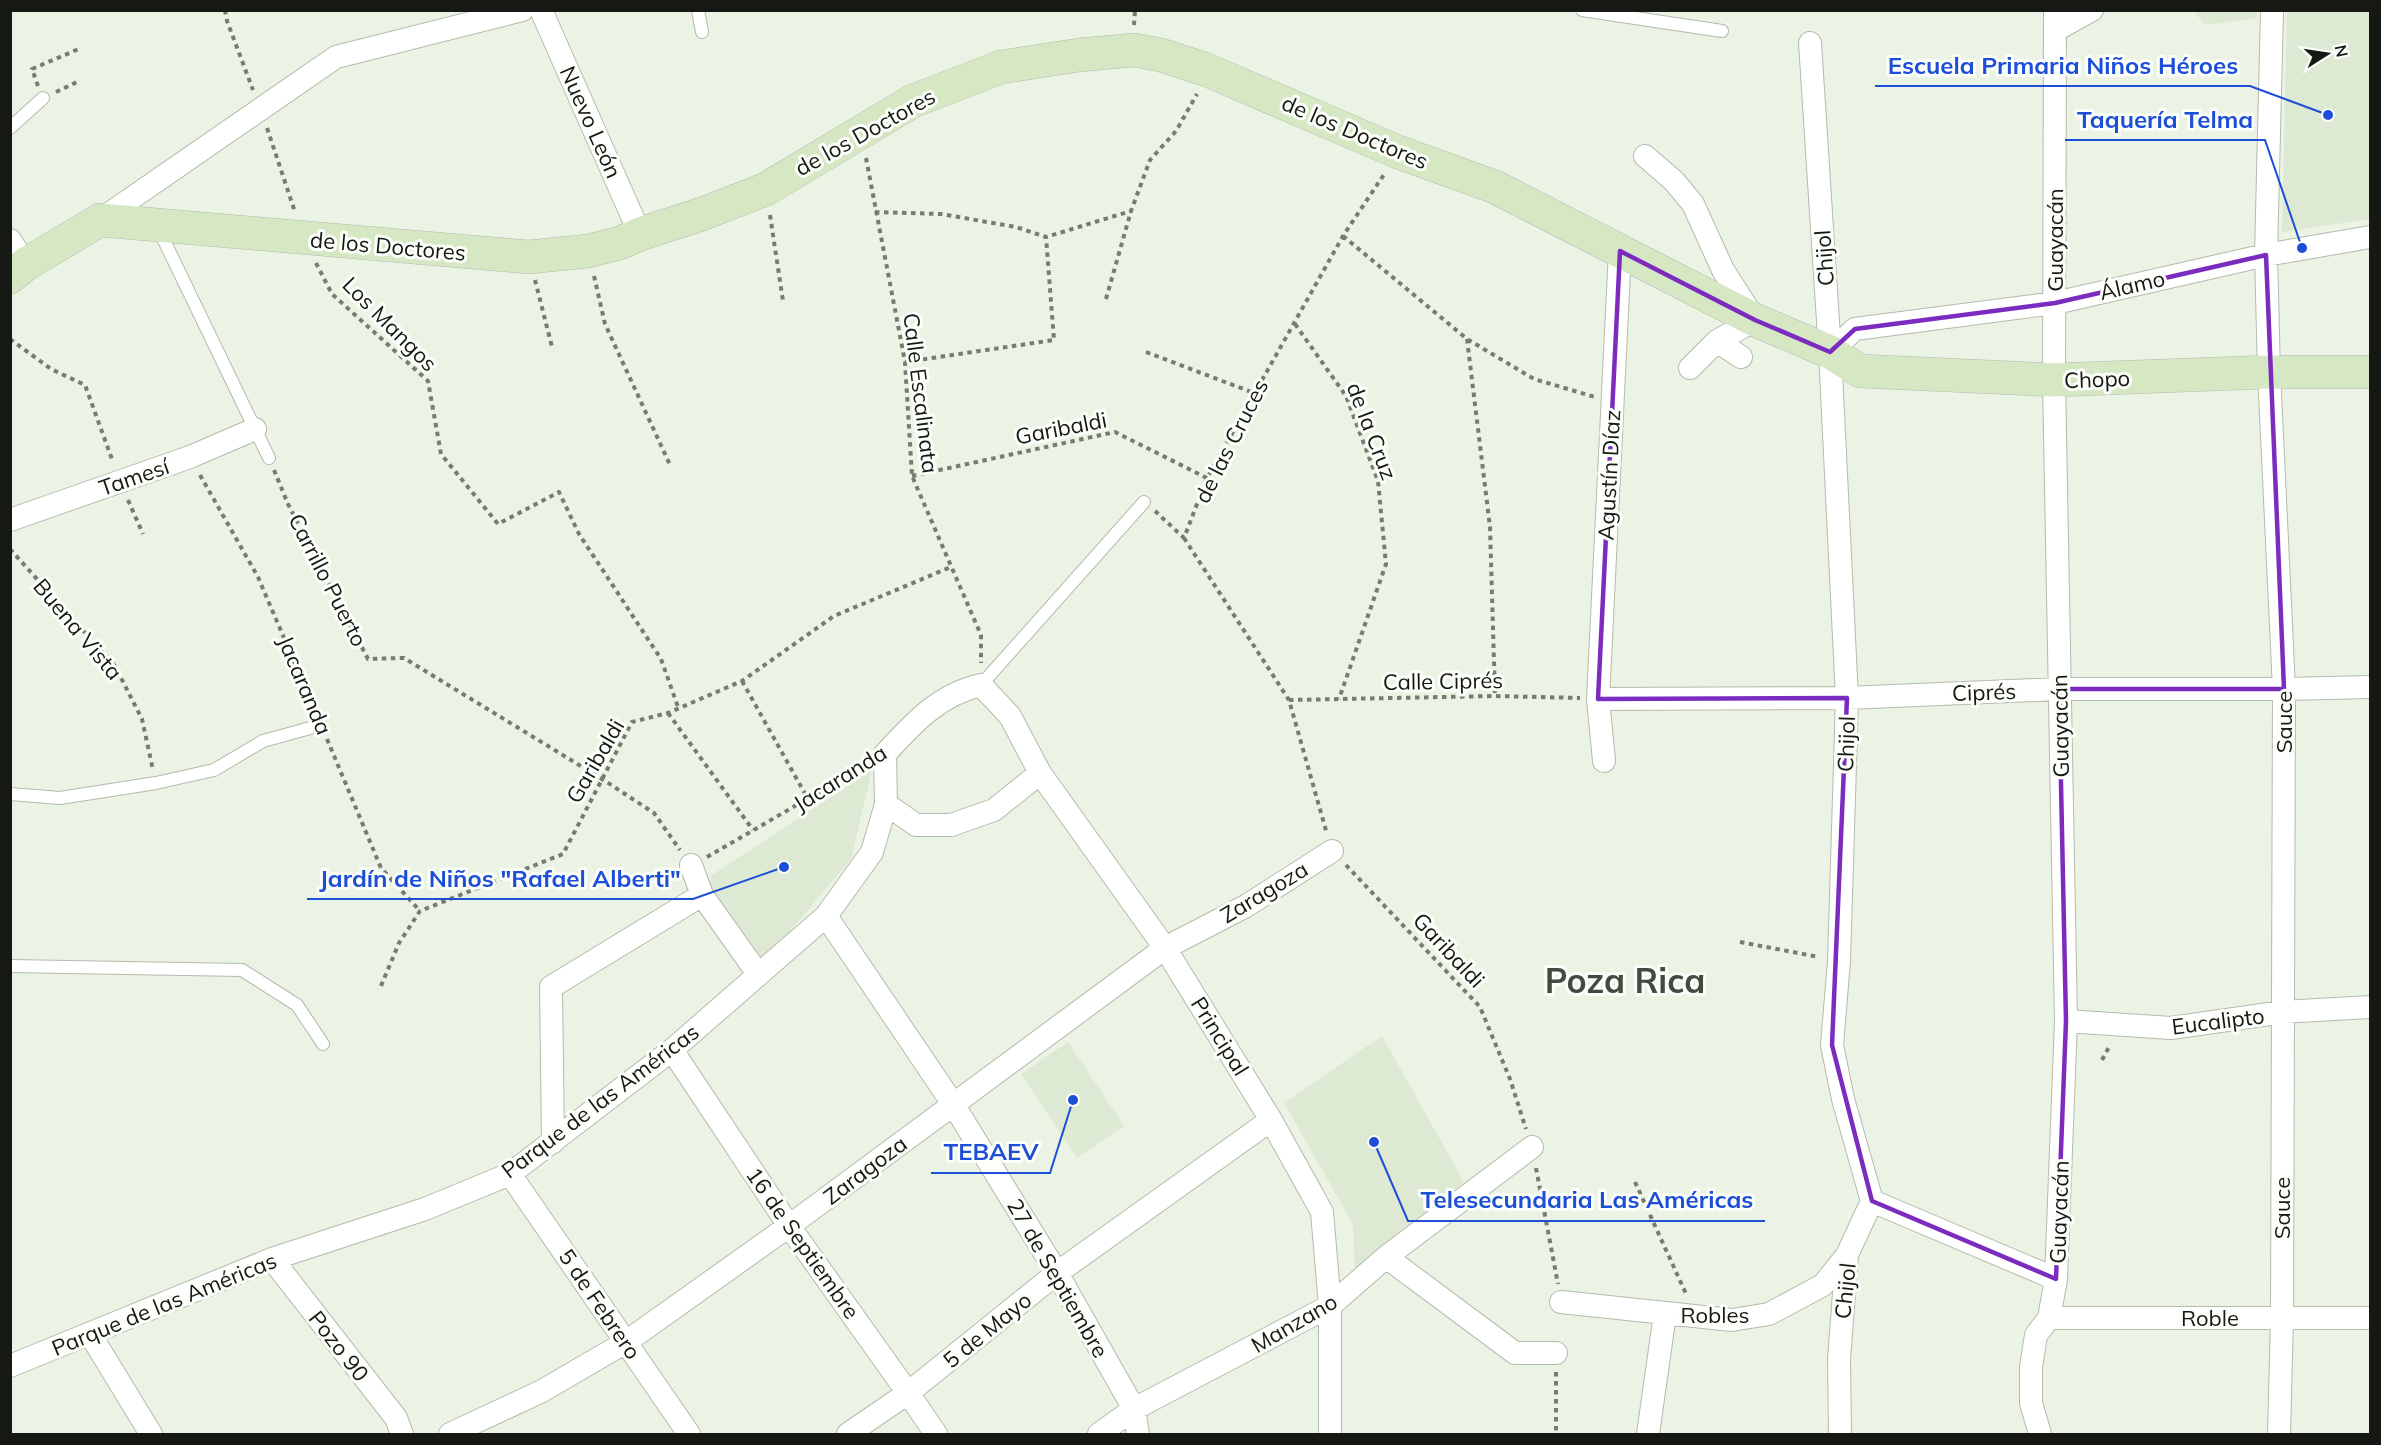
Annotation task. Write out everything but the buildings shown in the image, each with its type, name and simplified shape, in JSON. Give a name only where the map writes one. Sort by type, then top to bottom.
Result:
[{"type":"street","points":[[16,260],[100,220],[336,57],[522,10]]},
{"type":"street","name":"Nuevo León","points":[[541,10],[640,234]]},
{"type":"street","points":[[2056,20],[2092,10]]},
{"type":"street","name":"Sauce","points":[[2272,10],[2266,255],[2269,372],[2284,690],[2282,1318],[2279,1434]]},
{"type":"street","name":"Guayacán","points":[[2040,1434],[2031,1403],[2031,1367],[2036,1335],[2049,1318],[2056,1279],[2066,1021],[2054,380],[2056,20]]},
{"type":"street","name":"Chijol","points":[[1810,43],[1830,352],[1847,698],[1839,961],[1832,1045],[1843,1099],[1872,1201],[1847,1255],[1839,1359],[1840,1434]]},
{"type":"street","name":"de los Doctores","points":[[100,220],[529,258],[588,251],[620,243],[766,189],[913,101],[1001,67],[1078,55],[1134,50],[1161,55],[1207,70],[1398,152],[1495,187],[1755,320],[1830,352]]},
{"type":"street","points":[[1645,156],[1674,181],[1693,204],[1723,270],[1755,320],[1717,341],[1690,368]]},
{"type":"street","name":"Álamo","points":[[1830,352],[1855,329],[2055,303],[2266,255],[2370,237]]},
{"type":"street","name":"Agustín Díaz","points":[[1604,762],[1598,699],[1620,250]]},
{"type":"street","points":[[1717,341],[1741,357]]},
{"type":"street","name":"Chopo","points":[[1830,352],[1860,371],[2054,380],[2269,372],[2370,372]]},
{"type":"street","name":"Tamesí","points":[[10,520],[190,457],[255,429]]},
{"type":"street","name":"Jacaranda","points":[[885,754],[911,725],[941,700],[962,689],[981,685]]},
{"type":"street","name":"Principal","points":[[981,685],[1010,716],[1040,773],[1165,948],[1271,1120],[1322,1212],[1330,1306],[1330,1434]]},
{"type":"street","name":"Ciprés","points":[[1598,699],[1847,698],[2059,689],[2284,690],[2370,687]]},
{"type":"street","name":"Parque de las Américas","points":[[10,1366],[272,1259],[425,1209],[510,1174],[672,1050],[826,916],[872,852],[886,804],[885,754]]},
{"type":"street","points":[[886,804],[916,825],[951,825],[993,810],[1040,773]]},
{"type":"street","name":"Zaragoza","points":[[450,1434],[542,1391],[626,1342],[789,1226],[1165,948],[1246,906],[1332,850]]},
{"type":"street","points":[[691,866],[702,895],[758,974]]},
{"type":"street","points":[[553,1142],[551,987],[702,895]]},
{"type":"street","name":"27 de Septiembre","points":[[826,916],[953,1104],[1057,1273],[1134,1409],[1138,1434]]},
{"type":"street","name":"Eucalipto","points":[[2066,1021],[2171,1028],[2283,1012],[2370,1007]]},
{"type":"street","name":"16 de Septiembre","points":[[672,1050],[789,1226],[936,1434]]},
{"type":"street","name":"5 de Mayo","points":[[848,1434],[908,1393],[1057,1273],[1271,1120]]},
{"type":"street","name":"Manzano","points":[[1099,1434],[1134,1409],[1330,1306],[1386,1257],[1532,1147]]},
{"type":"street","name":"5 de Febrero","points":[[510,1174],[688,1434]]},
{"type":"street","points":[[1872,1201],[2056,1279]]},
{"type":"street","name":"Robles","points":[[1561,1302],[1731,1320],[1769,1314],[1823,1285],[1847,1255]]},
{"type":"street","points":[[1386,1257],[1515,1353],[1556,1353]]},
{"type":"street","name":"Pozo 90","points":[[272,1259],[396,1418],[402,1434]]},
{"type":"street","points":[[1648,1434],[1665,1314]]},
{"type":"street","name":"Roble","points":[[2049,1318],[2370,1318]]},
{"type":"street","points":[[90,1334],[151,1434]]},
{"type":"lane","points":[[698,10],[702,32]]},
{"type":"lane","points":[[1582,10],[1722,31]]},
{"type":"lane","points":[[10,128],[43,98]]},
{"type":"lane","points":[[156,224],[269,458]]},
{"type":"lane","points":[[981,685],[1144,502]]},
{"type":"lane","points":[[10,794],[60,798],[156,783],[214,770],[263,741],[321,725]]},
{"type":"lane","points":[[10,966],[242,970],[297,1005],[323,1044]]},
{"type":"path","name":"Los Mangos","points":[[225,10],[304,239],[332,294],[428,381],[441,454],[498,524],[559,492],[579,534],[661,659],[678,707]]},
{"type":"path","points":[[77,82],[43,98],[32,69],[81,48]]},
{"type":"path","points":[[1106,299],[1131,211],[1149,160],[1176,131],[1190,108],[1207,70]]},
{"type":"path","name":"Calle Escalinata","points":[[861,131],[905,362],[912,476],[981,635],[981,685]]},
{"type":"path","name":"de las Cruces","points":[[1184,538],[1207,478],[1254,393],[1343,236],[1398,152]]},
{"type":"path","points":[[766,189],[783,301]]},
{"type":"path","points":[[875,212],[941,214],[1016,227],[1046,237],[1131,211]]},
{"type":"path","points":[[1343,236],[1467,339],[1534,379],[1613,403]]},
{"type":"path","points":[[905,362],[1054,340],[1046,237]]},
{"type":"path","points":[[588,251],[605,324],[671,466]]},
{"type":"path","points":[[529,258],[552,346]]},
{"type":"path","name":"de la Cruz","points":[[1295,324],[1346,396],[1378,481],[1386,564],[1339,699]]},
{"type":"path","points":[[10,339],[51,369],[85,385],[142,534]]},
{"type":"path","points":[[1467,339],[1490,526],[1495,696]]},
{"type":"path","points":[[1146,352],[1254,393]]},
{"type":"path","name":"Garibaldi","points":[[912,476],[1115,432],[1207,478]]},
{"type":"path","name":"Jacaranda","points":[[190,457],[258,577],[381,868],[420,910]]},
{"type":"path","name":"Carrillo Puerto","points":[[269,458],[288,504],[368,659],[404,658],[602,779],[654,813],[691,866]]},
{"type":"path","points":[[1144,502],[1184,538]]},
{"type":"path","name":"Garibaldi","points":[[1184,538],[1289,700],[1332,850],[1480,1007],[1510,1079],[1532,1147],[1561,1302]]},
{"type":"path","name":"Buena Vista","points":[[10,549],[116,666],[142,719],[156,783]]},
{"type":"path","name":"Garibaldi","points":[[420,910],[563,854],[632,722],[668,713],[741,681],[834,616],[951,567]]},
{"type":"path","points":[[741,681],[808,799]]},
{"type":"path","name":"Calle Ciprés","points":[[1289,700],[1495,696],[1598,699]]},
{"type":"path","points":[[668,713],[753,831]]},
{"type":"path","name":"Jacaranda","points":[[691,866],[885,754]]},
{"type":"path","points":[[381,986],[399,943],[420,910]]},
{"type":"path","points":[[1740,942],[1839,961]]},
{"type":"path","points":[[1635,1182],[1697,1316]]},
{"type":"path","points":[[1556,1353],[1556,1434]]},
{"type":"highlighted area","points":[[1620,251],[1755,320],[1830,352],[1855,329],[2055,303],[2266,255],[2284,689],[2059,689],[2066,1021],[2056,1279],[1872,1201],[1832,1045],[1847,698],[1598,699]]},
{"type":"shaded area","points":[[2194,11],[2257,11],[2257,18],[2205,25]]},
{"type":"shaded area","points":[[2287,11],[2370,11],[2370,219],[2282,232]]},
{"type":"shaded area","points":[[872,770],[851,859],[759,968],[708,889],[712,875]]},
{"type":"shaded area","points":[[1382,1036],[1464,1182],[1355,1272],[1353,1224],[1284,1103]]},
{"type":"shaded area","points":[[1068,1042],[1124,1126],[1077,1158],[1021,1074]]},
{"type":"place","name":"Escuela Primaria Niños Héroes","points":[[2328,115]]},
{"type":"place","name":"Taquería Telma","points":[[2302,248]]},
{"type":"place","name":"Jardín de Niños \"Rafael Alberti\"","points":[[784,867]]},
{"type":"place","name":"TEBAEV","points":[[1073,1100]]},
{"type":"place","name":"Telesecundaria Las Américas","points":[[1374,1142]]},
{"type":"district","name":"Poza Rica","points":[[1625,980]]}]
